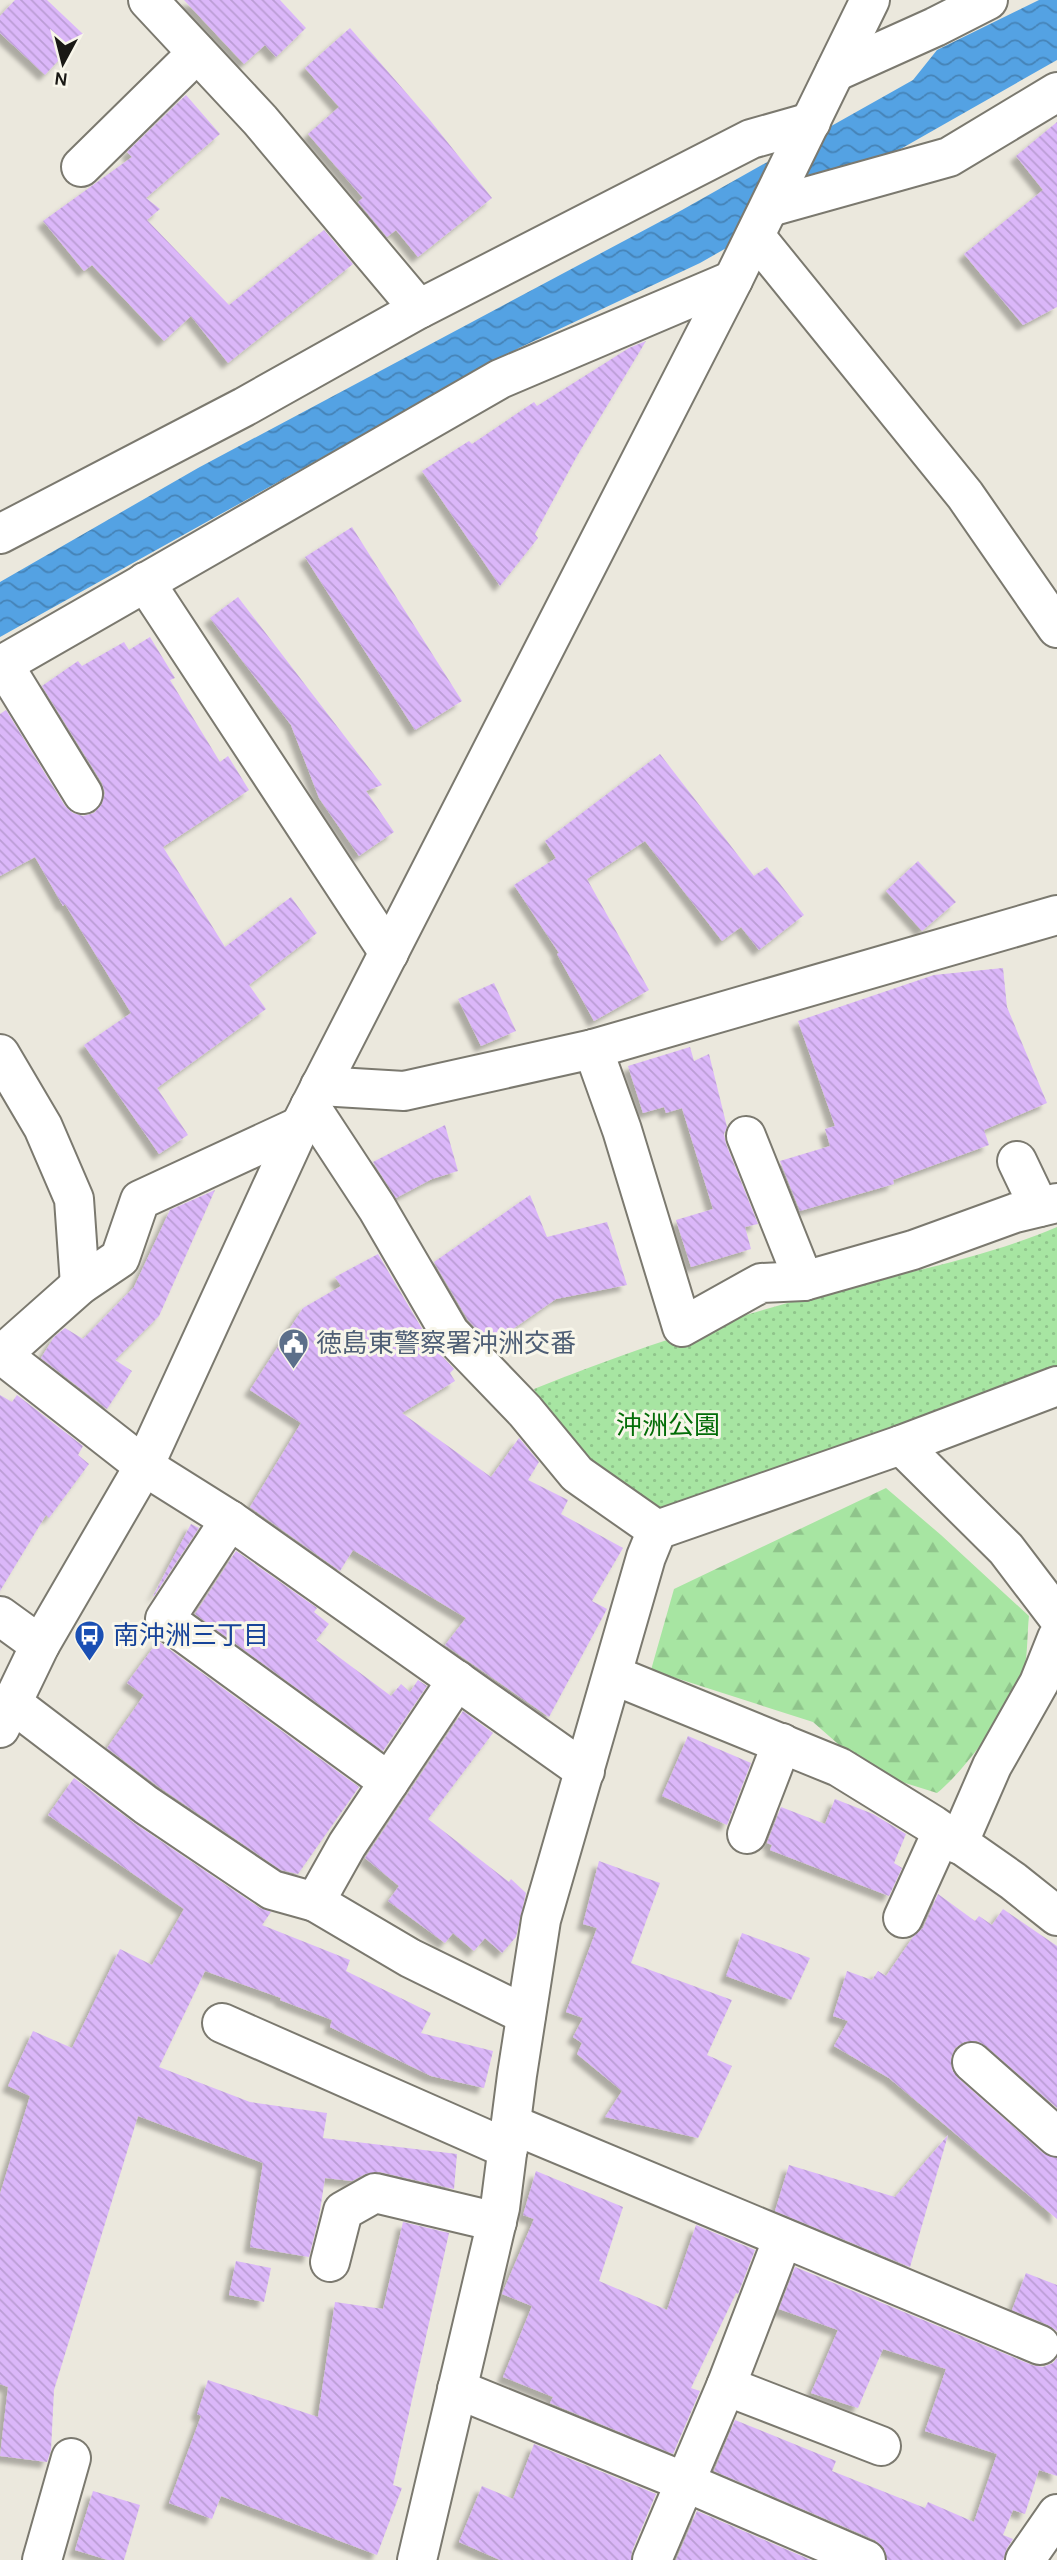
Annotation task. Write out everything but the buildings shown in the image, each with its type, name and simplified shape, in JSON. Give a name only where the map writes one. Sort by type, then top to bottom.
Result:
[{"type":"street","points":[[148,0],[260,120],[419,309]]},
{"type":"street","points":[[526,2015],[410,1958],[315,1902],[272,1890],[6,1715],[40,1645],[144,1466],[310,1106],[733,280],[870,0]]},
{"type":"street","points":[[835,72],[988,0]]},
{"type":"street","points":[[81,167],[197,53]]},
{"type":"street","points":[[762,222],[948,157],[1057,92]]},
{"type":"street","points":[[0,534],[244,407],[419,309],[751,139],[811,122]]},
{"type":"street","points":[[762,222],[965,495],[1057,628]]},
{"type":"street","points":[[83,794],[2,665],[500,379],[733,280]]},
{"type":"street","points":[[145,582],[388,953]]},
{"type":"street","points":[[585,1771],[230,1520],[144,1466],[1,1356],[80,1284],[120,1258],[140,1200],[310,1106],[404,1091],[593,1049],[1057,915]]},
{"type":"street","points":[[593,1049],[682,1327],[761,1283],[804,1281],[914,1250],[1015,1213],[1048,1205],[1017,1161]]},
{"type":"street","points":[[0,1054],[43,1128],[74,1199],[80,1284]]},
{"type":"street","points":[[310,1106],[377,1208],[450,1333],[525,1411],[577,1474],[657,1530]]},
{"type":"street","points":[[746,1136],[804,1281]]},
{"type":"street","points":[[417,2560],[497,2222],[541,1920],[646,1557],[657,1530],[901,1445],[1057,1385]]},
{"type":"street","points":[[901,1445],[1006,1549],[1057,1616]]},
{"type":"street","points":[[230,1520],[165,1619],[389,1782]]},
{"type":"street","points":[[0,1616],[40,1645]]},
{"type":"street","points":[[903,1918],[1039,1683],[1057,1638]]},
{"type":"street","points":[[613,1675],[839,1767],[950,1838],[1013,1881],[1056,1915]]},
{"type":"street","points":[[315,1902],[346,1845],[457,1680]]},
{"type":"street","points":[[747,1834],[782,1743]]},
{"type":"street","points":[[222,2023],[509,2136],[783,2238],[1040,2345]]},
{"type":"street","points":[[972,2062],[1057,2137]]},
{"type":"street","points":[[330,2262],[342,2211],[374,2193],[497,2222]]},
{"type":"street","points":[[652,2560],[726,2386],[783,2238]]},
{"type":"street","points":[[726,2386],[881,2446]]},
{"type":"street","points":[[457,2389],[685,2482],[866,2560]]},
{"type":"street","points":[[42,2560],[71,2458]]},
{"type":"street","points":[[1025,2560],[1057,2514]]},
{"type":"green space","name":"沖洲公園","points":[[1057,1227],[1057,1370],[654,1511],[573,1469],[534,1389],[703,1328],[806,1298],[965,1258]]},
{"type":"green space","points":[[886,1488],[1029,1616],[1026,1657],[1019,1684],[974,1753],[937,1793],[870,1772],[813,1722],[651,1670],[674,1589]]},
{"type":"water","points":[[1039,0],[1057,0],[1057,60],[700,263],[519,348],[0,637],[0,582],[198,468],[682,210],[913,80],[937,50]]},
{"type":"place","name":"徳島東警察署沖洲交番","points":[[293,1370]]},
{"type":"place","name":"南沖洲三丁目","points":[[90,1662]]}]
